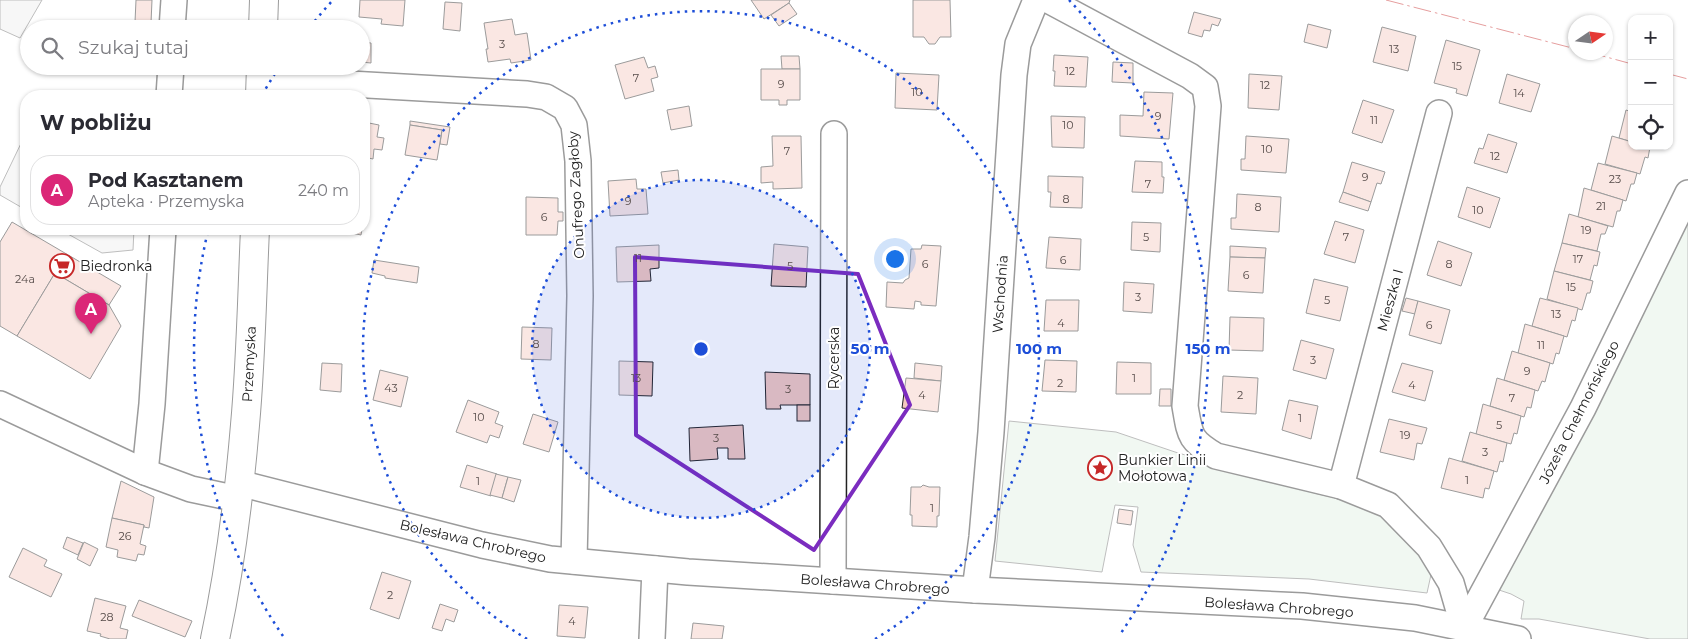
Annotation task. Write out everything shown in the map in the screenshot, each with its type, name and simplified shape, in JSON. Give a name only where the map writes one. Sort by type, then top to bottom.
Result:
[{"type":"main road","points":[[263,20],[264,0]]},
{"type":"main road","name":"Przemyska","points":[[216,639],[225,593],[246,424],[255,235]]},
{"type":"street","points":[[173,20],[174,0]]},
{"type":"street","name":"Wschodnia","points":[[975,590],[982,537],[991,422],[1014,75],[1018,44],[1036,0]]},
{"type":"street","points":[[1048,0],[1190,76],[1205,87],[1208,106],[1185,406],[1190,433],[1199,446],[1216,456],[1341,486],[1388,505],[1429,547],[1451,583],[1464,628]]},
{"type":"street","points":[[169,90],[170,75]]},
{"type":"street","name":"Onufrego Zagłoby","points":[[261,81],[527,94],[546,97],[565,108],[574,125],[578,171],[580,296],[574,561]]},
{"type":"street","name":"Mieszka I","points":[[1341,486],[1439,113]]},
{"type":"street","name":"Rycerska","points":[[834,134],[834,581]]},
{"type":"street","name":"Józefa Chełmońskiego","points":[[1464,628],[1583,408],[1688,192]]},
{"type":"street","points":[[145,472],[152,404],[162,235]]},
{"type":"street","points":[[0,404],[145,472],[191,490],[239,491]]},
{"type":"street","name":"Bolesława Chrobrego","points":[[239,491],[550,559],[655,569],[975,590],[1302,606],[1414,618],[1518,639]]},
{"type":"street","points":[[652,639],[655,569]]},
{"type":"highlighted area","points":[[635,257],[858,274],[910,405],[814,550],[636,435]]},
{"type":"green space","points":[[1688,220],[1688,639],[1650,639],[1539,619],[1521,619],[1524,601],[1493,588]]},
{"type":"green space","points":[[1009,421],[1116,432],[1175,452],[1318,494],[1371,506],[1404,535],[1432,570],[1427,593],[1309,579],[1141,572],[1133,545],[1138,507],[1115,505],[1102,572],[995,561]]},
{"type":"shaded area","points":[[0,0],[42,0],[30,20],[20,20],[20,38],[0,29]]},
{"type":"shaded area","points":[[20,145],[20,207],[0,195],[0,187]]},
{"type":"shaded area","points":[[70,235],[134,235],[133,250],[102,253]]},
{"type":"building","points":[[136,0],[152,0],[151,20],[135,20]]},
{"type":"building","points":[[360,0],[405,0],[403,26],[381,24],[382,19],[359,17]]},
{"type":"building","points":[[751,0],[790,0],[789,3],[764,19]]},
{"type":"building","points":[[913,0],[950,0],[951,37],[940,37],[935,44],[929,44],[924,37],[913,37]]},
{"type":"building","points":[[445,2],[462,3],[460,31],[443,29]]},
{"type":"building","points":[[789,3],[797,14],[779,26],[771,15]]},
{"type":"building","points":[[1194,12],[1221,19],[1218,26],[1212,24],[1210,31],[1204,30],[1202,37],[1188,33]]},
{"type":"building","points":[[512,19],[515,35],[527,33],[531,60],[511,63],[510,59],[488,62],[484,23]]},
{"type":"building","points":[[1308,24],[1331,30],[1327,48],[1304,42]]},
{"type":"building","points":[[1382,27],[1416,36],[1408,71],[1373,62]]},
{"type":"building","points":[[1446,40],[1480,50],[1467,96],[1456,93],[1457,89],[1434,83]]},
{"type":"building","points":[[370,43],[371,43],[370,63]]},
{"type":"building","points":[[1054,55],[1088,57],[1086,87],[1054,86]]},
{"type":"building","points":[[781,56],[799,56],[800,69],[782,69]]},
{"type":"building","points":[[644,57],[648,68],[655,66],[658,77],[651,79],[654,91],[625,99],[615,65]]},
{"type":"building","points":[[1113,62],[1133,63],[1133,83],[1112,82]]},
{"type":"building","points":[[761,69],[800,69],[800,100],[787,100],[787,105],[779,105],[779,100],[761,100]]},
{"type":"building","points":[[896,73],[939,75],[937,110],[895,108]]},
{"type":"building","points":[[1249,74],[1282,76],[1279,110],[1248,108]]},
{"type":"building","points":[[1507,74],[1540,84],[1531,112],[1499,103]]},
{"type":"building","points":[[1144,92],[1173,93],[1169,139],[1120,136],[1120,115],[1143,116]]},
{"type":"building","points":[[1363,100],[1394,110],[1382,143],[1352,133]]},
{"type":"building","points":[[689,106],[692,126],[671,130],[667,110]]},
{"type":"building","points":[[1626,110],[1628,111],[1628,141],[1619,138]]},
{"type":"building","points":[[1051,116],[1085,117],[1084,148],[1052,147]]},
{"type":"building","points":[[410,121],[450,127],[447,145],[440,144],[442,130],[410,125]]},
{"type":"building","points":[[370,123],[379,125],[377,137],[384,138],[382,150],[374,149],[373,159],[370,158]]},
{"type":"building","points":[[410,125],[442,130],[437,160],[405,155]]},
{"type":"building","points":[[1488,134],[1517,143],[1507,173],[1474,163],[1479,148],[1483,149]]},
{"type":"building","points":[[772,136],[801,136],[802,188],[773,189],[773,182],[761,183],[761,167],[773,166]]},
{"type":"building","points":[[1246,136],[1289,139],[1286,173],[1241,170],[1241,159],[1245,159]]},
{"type":"building","points":[[1612,136],[1628,141],[1628,150],[1649,150],[1648,158],[1645,157],[1640,174],[1605,164]]},
{"type":"building","points":[[1135,161],[1162,162],[1162,177],[1164,177],[1163,193],[1132,192]]},
{"type":"building","points":[[1352,162],[1385,172],[1381,184],[1377,183],[1371,202],[1343,192]]},
{"type":"building","points":[[1598,163],[1637,173],[1634,184],[1631,184],[1626,201],[1591,190]]},
{"type":"building","points":[[678,170],[679,180],[663,183],[661,172]]},
{"type":"building","points":[[1048,176],[1083,177],[1082,208],[1050,207],[1051,192],[1048,192]]},
{"type":"building","points":[[636,179],[637,189],[646,189],[648,214],[610,216],[608,181]]},
{"type":"building","points":[[1467,187],[1500,198],[1490,228],[1458,217]]},
{"type":"building","points":[[1584,188],[1623,200],[1620,211],[1617,211],[1613,227],[1578,217]]},
{"type":"building","points":[[1343,192],[1371,202],[1368,211],[1339,202]]},
{"type":"building","points":[[1237,194],[1281,197],[1279,232],[1231,229],[1231,218],[1236,218]]},
{"type":"building","points":[[526,197],[558,198],[558,212],[563,212],[563,221],[558,221],[557,235],[526,235]]},
{"type":"building","points":[[1569,214],[1608,226],[1605,234],[1601,234],[1597,251],[1562,243]]},
{"type":"building","points":[[1335,221],[1364,230],[1355,263],[1324,254]]},
{"type":"building","points":[[12,222],[20,227],[20,235],[34,235],[121,286],[109,305],[55,273],[17,336],[0,326],[0,242]]},
{"type":"building","points":[[1132,222],[1161,223],[1160,252],[1131,250]]},
{"type":"building","points":[[1049,237],[1081,239],[1080,270],[1046,268]]},
{"type":"building","points":[[1438,241],[1472,253],[1461,286],[1427,275]]},
{"type":"building","points":[[1562,243],[1600,252],[1597,266],[1594,265],[1590,280],[1554,271]]},
{"type":"building","points":[[774,244],[808,247],[806,287],[771,286]]},
{"type":"building","points":[[659,245],[659,268],[650,269],[651,281],[617,282],[616,247]]},
{"type":"building","points":[[922,245],[941,246],[936,306],[921,305],[921,302],[915,301],[914,309],[886,307],[887,282],[903,283],[909,278],[911,249],[921,249]]},
{"type":"building","points":[[1230,246],[1266,248],[1265,258],[1230,257]]},
{"type":"building","points":[[1230,257],[1265,258],[1263,293],[1228,291]]},
{"type":"building","points":[[374,260],[419,267],[417,283],[385,278],[385,276],[372,273]]},
{"type":"building","points":[[1554,271],[1593,281],[1582,310],[1547,299]]},
{"type":"building","points":[[55,273],[109,305],[121,326],[90,379],[17,336]]},
{"type":"building","points":[[1314,279],[1348,287],[1340,321],[1306,313]]},
{"type":"building","points":[[1124,282],[1154,284],[1152,313],[1123,311]]},
{"type":"building","points":[[1406,298],[1418,301],[1415,314],[1402,311]]},
{"type":"building","points":[[1540,298],[1578,308],[1575,321],[1572,320],[1567,337],[1532,326]]},
{"type":"building","points":[[1046,300],[1079,300],[1078,331],[1044,331]]},
{"type":"building","points":[[1418,301],[1450,310],[1441,344],[1409,335]]},
{"type":"building","points":[[1230,317],[1264,318],[1263,351],[1229,350]]},
{"type":"building","points":[[1525,324],[1564,336],[1559,354],[1556,353],[1553,364],[1518,353]]},
{"type":"building","points":[[522,327],[552,328],[551,360],[521,359]]},
{"type":"building","points":[[1301,340],[1334,349],[1326,379],[1293,370]]},
{"type":"building","points":[[1512,351],[1550,363],[1545,382],[1542,381],[1538,391],[1504,380]]},
{"type":"building","points":[[1045,360],[1077,361],[1076,392],[1042,391]]},
{"type":"building","points":[[619,361],[653,362],[652,396],[619,395]]},
{"type":"building","points":[[1117,362],[1151,363],[1151,394],[1116,394]]},
{"type":"building","points":[[322,363],[342,364],[341,392],[320,390]]},
{"type":"building","points":[[915,363],[942,366],[941,381],[914,378]]},
{"type":"building","points":[[1402,363],[1433,371],[1425,401],[1392,392]]},
{"type":"building","points":[[380,370],[408,377],[401,407],[373,400]]},
{"type":"building","points":[[765,372],[810,374],[810,405],[780,405],[781,409],[766,409]]},
{"type":"building","points":[[1223,376],[1258,378],[1256,414],[1221,412]]},
{"type":"building","points":[[906,378],[941,381],[938,412],[902,408]]},
{"type":"building","points":[[1497,378],[1535,390],[1531,408],[1527,407],[1524,417],[1490,406]]},
{"type":"building","points":[[1160,389],[1171,389],[1171,406],[1159,406]]},
{"type":"building","points":[[468,400],[499,412],[495,423],[503,426],[499,438],[490,435],[487,443],[456,432]]},
{"type":"building","points":[[1289,400],[1318,406],[1311,439],[1282,430]]},
{"type":"building","points":[[1483,404],[1521,416],[1517,434],[1514,433],[1511,444],[1476,434]]},
{"type":"building","points":[[797,405],[810,405],[810,421],[797,421]]},
{"type":"building","points":[[533,414],[558,422],[549,452],[523,444]]},
{"type":"building","points":[[1389,419],[1427,428],[1422,444],[1417,443],[1414,460],[1380,452]]},
{"type":"building","points":[[743,425],[745,459],[728,459],[728,448],[717,448],[718,459],[690,461],[689,428]]},
{"type":"building","points":[[1470,432],[1507,443],[1503,462],[1500,461],[1497,472],[1462,461]]},
{"type":"building","points":[[1449,458],[1494,471],[1489,489],[1485,488],[1483,498],[1441,488]]},
{"type":"building","points":[[467,465],[497,474],[491,496],[460,487]]},
{"type":"building","points":[[496,474],[508,477],[502,498],[490,495]]},
{"type":"building","points":[[508,477],[521,480],[514,502],[502,498]]},
{"type":"building","points":[[121,481],[154,497],[149,528],[144,527],[144,525],[112,518]]},
{"type":"building","points":[[923,485],[940,487],[937,527],[912,526],[912,515],[910,515],[911,487],[921,487]]},
{"type":"building","points":[[1119,509],[1133,511],[1131,525],[1117,523]]},
{"type":"building","points":[[112,518],[144,525],[140,544],[146,546],[144,555],[138,554],[136,561],[117,557],[118,550],[106,547]]},
{"type":"building","points":[[67,537],[83,543],[78,555],[63,548]]},
{"type":"building","points":[[84,542],[98,549],[90,566],[77,559]]},
{"type":"building","points":[[23,548],[47,560],[44,566],[62,574],[51,597],[9,577]]},
{"type":"building","points":[[382,572],[411,581],[399,619],[370,609]]},
{"type":"building","points":[[95,598],[126,606],[120,628],[128,630],[126,639],[110,639],[100,636],[101,634],[87,631]]},
{"type":"building","points":[[139,600],[192,621],[185,637],[132,616]]},
{"type":"building","points":[[440,604],[458,610],[454,622],[446,619],[442,631],[432,628]]},
{"type":"building","points":[[559,605],[588,607],[585,638],[557,636]]},
{"type":"building","points":[[693,623],[724,626],[722,639],[691,639]]},
{"type":"power","points":[[1386,0],[1568,47]]},
{"type":"power","points":[[1613,59],[1628,63]]},
{"type":"power","points":[[1673,75],[1688,79]]},
{"type":"place","name":"Biedronka","points":[[62,266]]},
{"type":"place","name":"Pod Kasztanem","points":[[91,334]]},
{"type":"place","name":"Bunkier Linii Mołotowa","points":[[1100,468]]}]
